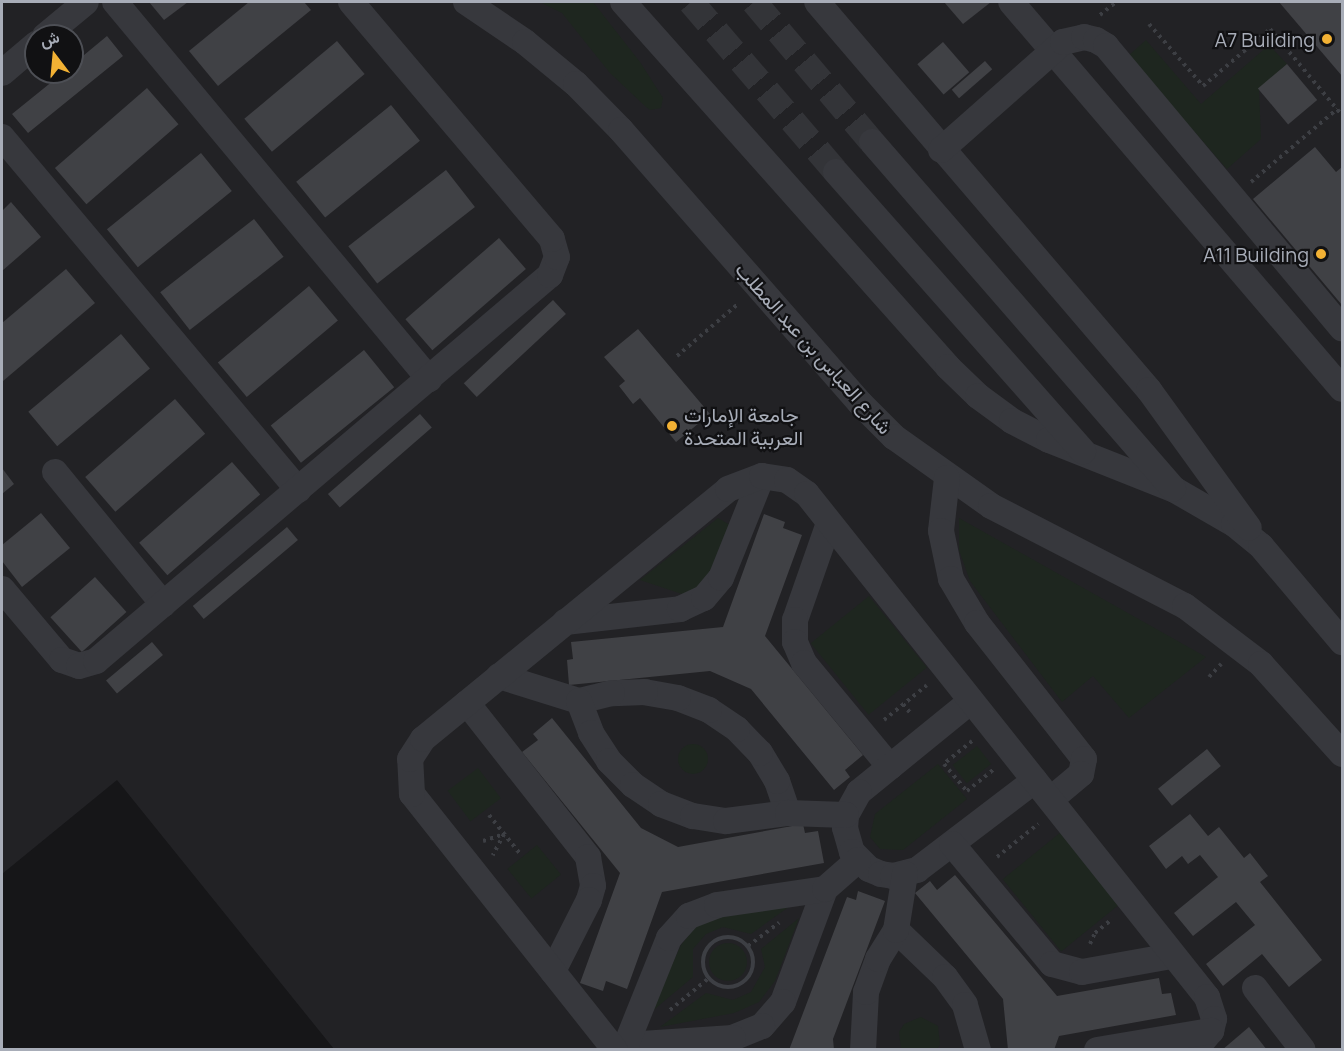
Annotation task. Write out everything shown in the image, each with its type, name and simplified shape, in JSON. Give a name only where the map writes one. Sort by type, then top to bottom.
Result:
[{"type":"lane","points":[[59,24],[86,2]]},
{"type":"lane","points":[[115,2],[429,379]]},
{"type":"lane","points":[[2,590],[62,660],[79,666],[96,661],[550,275],[556,248],[351,2]]},
{"type":"lane","name":"شارع العباس بن عبد المطلب","points":[[466,2],[525,42],[576,84],[621,130],[860,403],[947,478],[991,506],[1185,606],[1261,664],[1342,753]]},
{"type":"lane","points":[[623,2],[948,367],[1012,421],[1088,456],[1175,490],[1234,524],[1261,546]]},
{"type":"lane","points":[[817,2],[941,150],[1149,390],[1261,546],[1342,642]]},
{"type":"lane","points":[[1011,2],[1342,389]]},
{"type":"lane","points":[[941,150],[1054,51],[1073,38],[1096,40],[1106,46],[1342,328]]},
{"type":"lane","points":[[2,73],[24,54]]},
{"type":"lane","points":[[2,137],[298,490]]},
{"type":"lane","points":[[872,142],[1175,490]]},
{"type":"lane","points":[[836,172],[1088,456]]},
{"type":"lane","points":[[55,472],[163,604]]},
{"type":"lane","points":[[565,622],[680,609],[704,598],[721,578],[762,476]]},
{"type":"lane","points":[[621,1048],[553,971],[412,794],[408,770],[415,748],[499,676],[728,489],[738,482],[762,476],[798,486],[830,523],[1212,1007],[1212,1031],[1195,1050]]},
{"type":"lane","points":[[947,478],[941,531],[951,579],[977,623],[1084,759],[1081,774],[1047,796],[952,844],[905,874],[881,874],[858,860],[846,840],[846,815],[859,792],[972,701]]},
{"type":"lane","points":[[830,523],[798,609],[795,642],[804,663],[890,767]]},
{"type":"lane","points":[[499,676],[579,702],[612,693],[645,692],[678,698],[709,710],[737,729],[760,753],[777,782],[788,813]]},
{"type":"lane","points":[[579,702],[591,733],[609,761],[633,785],[662,804],[693,816],[726,822],[788,813],[846,815]]},
{"type":"lane","points":[[467,703],[588,857],[593,886],[589,900],[553,971]]},
{"type":"lane","points":[[952,844],[1052,964],[1066,970],[1098,970],[1172,956]]},
{"type":"lane","points":[[621,1048],[733,1038],[762,1026],[783,1002],[825,889],[858,860]]},
{"type":"lane","points":[[864,1050],[866,992],[878,959],[896,930],[905,874]]},
{"type":"lane","points":[[621,1048],[669,938],[689,916],[717,905],[825,889]]},
{"type":"lane","points":[[896,930],[945,977],[965,1005],[978,1050]]},
{"type":"lane","points":[[1255,988],[1303,1050]]},
{"type":"lane","points":[[1097,1050],[1212,1031]]},
{"type":"path","points":[[1149,24],[1203,86],[1270,30],[1342,115]]},
{"type":"path","points":[[1233,197],[1337,109]]},
{"type":"path","points":[[677,356],[758,287]]},
{"type":"path","points":[[864,736],[946,669]]},
{"type":"path","points":[[991,726],[944,764],[967,791],[1013,753]]},
{"type":"path","points":[[976,873],[1047,796]]},
{"type":"path","points":[[489,815],[520,855]]},
{"type":"path","points":[[1098,970],[1089,948],[1091,938],[1130,903]]},
{"type":"path","points":[[731,936],[748,946],[754,964],[744,981],[726,987],[709,978],[702,960],[712,942],[731,936]]},
{"type":"shaded area","name":"جامعة الإمارات العربية المتحدة","points":[[2,2],[1342,2],[1342,1049],[334,1049],[117,780],[2,874]]},
{"type":"shaded area","points":[[540,2],[593,2],[640,62],[663,98],[661,108],[650,110],[646,107],[610,73],[562,13]]},
{"type":"shaded area","points":[[1146,40],[1201,104],[1269,45],[1287,64],[1259,89],[1261,139],[1227,169],[1128,56]]},
{"type":"shaded area","points":[[718,518],[730,525],[713,577],[685,595],[640,580]]},
{"type":"shaded area","points":[[959,518],[1206,657],[1129,718],[1093,676],[1062,702],[970,581],[959,550]]},
{"type":"shaded area","points":[[869,596],[927,667],[869,715],[811,643]]},
{"type":"shaded area","points":[[693,744],[704,748],[708,759],[704,770],[693,774],[682,770],[678,759],[682,748]]},
{"type":"shaded area","points":[[977,746],[991,764],[967,783],[953,765]]},
{"type":"shaded area","points":[[938,764],[967,799],[903,850],[880,849],[870,837],[875,814]]},
{"type":"shaded area","points":[[478,768],[501,798],[471,821],[448,791]]},
{"type":"shaded area","points":[[1061,832],[1120,904],[1061,951],[1003,879]]},
{"type":"shaded area","points":[[537,845],[561,875],[531,898],[507,869]]},
{"type":"shaded area","points":[[790,906],[751,934],[723,927],[706,934],[693,949],[693,977],[650,1013],[681,945],[698,924],[709,917]]},
{"type":"shaded area","points":[[799,918],[775,981],[759,1002],[734,1013],[660,1027],[706,993],[733,1000],[751,992],[765,967],[761,949]]},
{"type":"shaded area","points":[[728,943],[742,948],[747,962],[742,976],[728,981],[714,976],[709,962],[714,948]]},
{"type":"shaded area","points":[[921,1017],[938,1026],[940,1045],[937,1049],[901,1049],[899,1032],[904,1024]]},
{"type":"building","points":[[149,2],[188,2],[164,20]]},
{"type":"building","points":[[249,2],[304,2],[311,10],[218,86],[189,51]]},
{"type":"building","points":[[944,2],[991,2],[963,24]]},
{"type":"building","name":"A7 Building","points":[[1279,2],[1342,2],[1342,76]]},
{"type":"building","points":[[107,36],[123,56],[28,133],[12,114],[49,84],[84,84],[84,55]]},
{"type":"building","points":[[337,41],[365,74],[272,152],[244,119]]},
{"type":"building","points":[[943,42],[969,72],[944,94],[917,64]]},
{"type":"building","points":[[985,61],[992,69],[959,98],[952,90]]},
{"type":"building","points":[[1287,64],[1317,100],[1288,124],[1258,88]]},
{"type":"building","points":[[147,88],[178,124],[86,204],[55,168]]},
{"type":"building","points":[[391,105],[420,141],[325,218],[296,182]]},
{"type":"building","name":"A11 Building","points":[[1315,147],[1336,172],[1342,167],[1342,305],[1253,199]]},
{"type":"building","points":[[201,153],[232,191],[138,267],[107,229]]},
{"type":"building","points":[[446,170],[475,207],[377,283],[348,246]]},
{"type":"building","points":[[11,202],[41,237],[2,271],[2,211]]},
{"type":"building","points":[[254,219],[284,257],[190,330],[160,292]]},
{"type":"building","points":[[499,238],[526,269],[432,350],[405,319]]},
{"type":"building","points":[[66,269],[95,303],[3,381],[2,323]]},
{"type":"building","points":[[309,286],[338,320],[247,397],[218,362]]},
{"type":"building","points":[[553,300],[566,314],[477,397],[464,383]]},
{"type":"building","points":[[638,329],[710,414],[676,442],[640,398],[633,404],[619,386],[625,381],[604,357]]},
{"type":"building","points":[[121,334],[150,368],[57,446],[28,412]]},
{"type":"building","points":[[364,350],[394,387],[301,463],[271,426]]},
{"type":"building","points":[[175,399],[205,434],[115,512],[85,477]]},
{"type":"building","points":[[420,414],[432,428],[340,508],[328,494]]},
{"type":"building","points":[[232,462],[260,494],[167,575],[139,543]]},
{"type":"building","points":[[2,468],[14,484],[2,494]]},
{"type":"building","points":[[41,513],[70,548],[22,587],[2,561],[2,545]]},
{"type":"building","points":[[764,514],[785,522],[783,528],[802,535],[765,636],[863,755],[845,770],[850,777],[834,790],[751,689],[710,671],[569,685],[567,660],[573,659],[571,642],[723,627]]},
{"type":"building","points":[[287,527],[298,540],[204,619],[193,606]]},
{"type":"building","points":[[95,577],[126,612],[82,652],[50,617]]},
{"type":"building","points":[[152,642],[163,655],[117,694],[106,681]]},
{"type":"building","points":[[552,718],[641,828],[678,847],[803,824],[805,833],[818,831],[824,863],[662,892],[627,989],[606,981],[603,991],[580,983],[620,873],[522,752],[538,740],[533,734]]},
{"type":"building","points":[[1207,749],[1221,766],[1172,806],[1158,789]]},
{"type":"building","points":[[1190,814],[1208,836],[1219,827],[1244,858],[1250,853],[1268,876],[1260,882],[1322,960],[1289,987],[1262,954],[1223,986],[1206,964],[1255,925],[1236,902],[1193,936],[1174,913],[1218,877],[1200,855],[1188,864],[1182,856],[1166,869],[1149,846]]},
{"type":"building","points":[[955,875],[1057,996],[1159,978],[1162,994],[1171,993],[1176,1015],[1059,1036],[1054,1050],[1008,1050],[1003,999],[915,893],[930,881],[937,890]]},
{"type":"building","points":[[858,891],[885,901],[833,1039],[834,1050],[789,1050],[847,897],[856,900]]},
{"type":"building","points":[[1249,1027],[1267,1050],[1222,1050]]},
{"type":"tunnel","points":[[691,2],[836,172]]},
{"type":"tunnel","points":[[754,2],[872,142]]},
{"type":"place","name":"A7 Building","points":[[1327,39]]},
{"type":"place","name":"A11 Building","points":[[1321,254]]},
{"type":"place","name":"جامعة الإمارات العربية المتحدة","points":[[672,426]]}]
